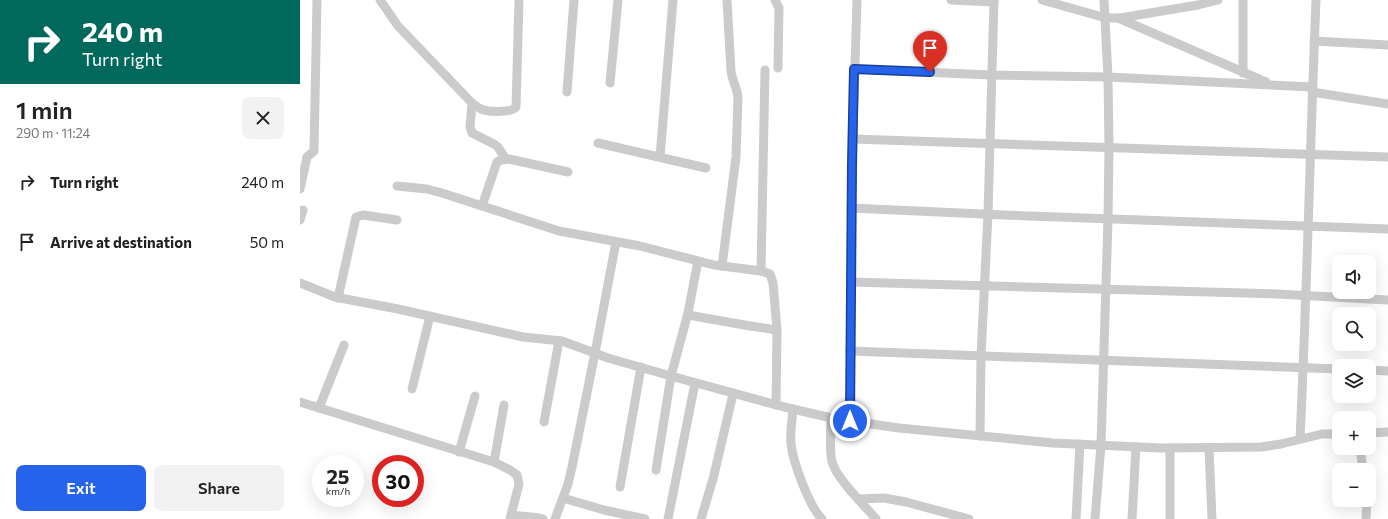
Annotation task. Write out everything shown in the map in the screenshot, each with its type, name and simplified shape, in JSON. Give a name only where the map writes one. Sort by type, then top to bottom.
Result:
[{"type":"street","points":[[300,189],[307,157],[314,152],[318,0]]},
{"type":"street","points":[[380,0],[398,26],[472,103],[483,110],[512,111],[516,107],[519,0]]},
{"type":"street","points":[[566,92],[574,0]]},
{"type":"street","points":[[610,83],[618,0]]},
{"type":"street","points":[[660,157],[673,0]]},
{"type":"street","points":[[722,266],[736,157],[738,97],[731,71],[727,0]]},
{"type":"street","points":[[775,0],[779,8],[778,68]]},
{"type":"street","points":[[850,421],[852,139],[857,0]]},
{"type":"street","points":[[951,0],[994,1],[991,75],[991,143],[981,356],[980,436]]},
{"type":"street","points":[[1044,0],[1106,18],[1118,18],[1216,0]]},
{"type":"street","points":[[1095,519],[1101,445],[1108,219],[1108,77],[1104,0]]},
{"type":"street","points":[[1243,0],[1244,73]]},
{"type":"street","points":[[1300,439],[1316,0]]},
{"type":"street","points":[[1118,18],[1272,85]]},
{"type":"street","points":[[1314,41],[1388,45]]},
{"type":"street","points":[[854,69],[991,75],[1108,77],[1272,85],[1312,89],[1388,104]]},
{"type":"street","points":[[761,271],[765,70]]},
{"type":"street","points":[[472,103],[470,127],[472,133],[498,147],[505,158]]},
{"type":"street","points":[[852,139],[1388,156]]},
{"type":"street","points":[[598,143],[706,168]]},
{"type":"street","points":[[482,206],[498,162],[505,158],[568,172]]},
{"type":"street","points":[[397,186],[437,191],[553,229],[640,246],[722,266],[761,271],[770,274],[772,276],[777,330],[776,405]]},
{"type":"street","points":[[851,208],[1388,229]]},
{"type":"street","points":[[300,220],[303,210]]},
{"type":"street","points":[[338,298],[356,217],[362,215],[397,220]]},
{"type":"street","points":[[555,519],[572,467],[596,353],[616,242]]},
{"type":"street","points":[[656,470],[671,376],[688,315],[698,261]]},
{"type":"street","points":[[851,282],[1306,296],[1388,300]]},
{"type":"street","points":[[300,283],[338,298],[430,316],[523,337],[559,340],[641,368],[733,394],[792,409],[850,421],[899,428],[1053,443],[1170,448],[1261,447],[1281,444],[1322,434],[1332,434]]},
{"type":"street","points":[[688,315],[777,330]]},
{"type":"street","points":[[412,390],[430,316]]},
{"type":"street","points":[[544,422],[559,340]]},
{"type":"street","points":[[319,408],[344,345]]},
{"type":"street","points":[[850,351],[1332,369]]},
{"type":"street","points":[[620,487],[641,368]]},
{"type":"street","points":[[1376,370],[1388,371]]},
{"type":"street","points":[[668,519],[695,383]]},
{"type":"street","points":[[701,519],[713,480],[733,394]]},
{"type":"street","points":[[459,452],[475,396]]},
{"type":"street","points":[[300,402],[494,462],[517,475],[519,484],[511,517],[535,517],[543,519]]},
{"type":"street","points":[[494,462],[504,405]]},
{"type":"street","points":[[792,409],[790,435],[794,459],[815,511],[822,519]]},
{"type":"street","points":[[831,418],[831,453],[835,469],[876,519]]},
{"type":"street","points":[[1376,432],[1388,432]]},
{"type":"street","points":[[1076,519],[1080,444]]},
{"type":"street","points":[[1132,519],[1136,447]]},
{"type":"street","points":[[1170,448],[1170,519]]},
{"type":"street","points":[[1210,448],[1212,519]]},
{"type":"street","points":[[563,498],[609,515],[645,519]]},
{"type":"street","points":[[859,499],[884,498],[906,502],[938,515],[969,519]]},
{"type":"street","points":[[1366,519],[1367,507]]},
{"type":"route","points":[[850,421],[854,69],[930,72]]}]
